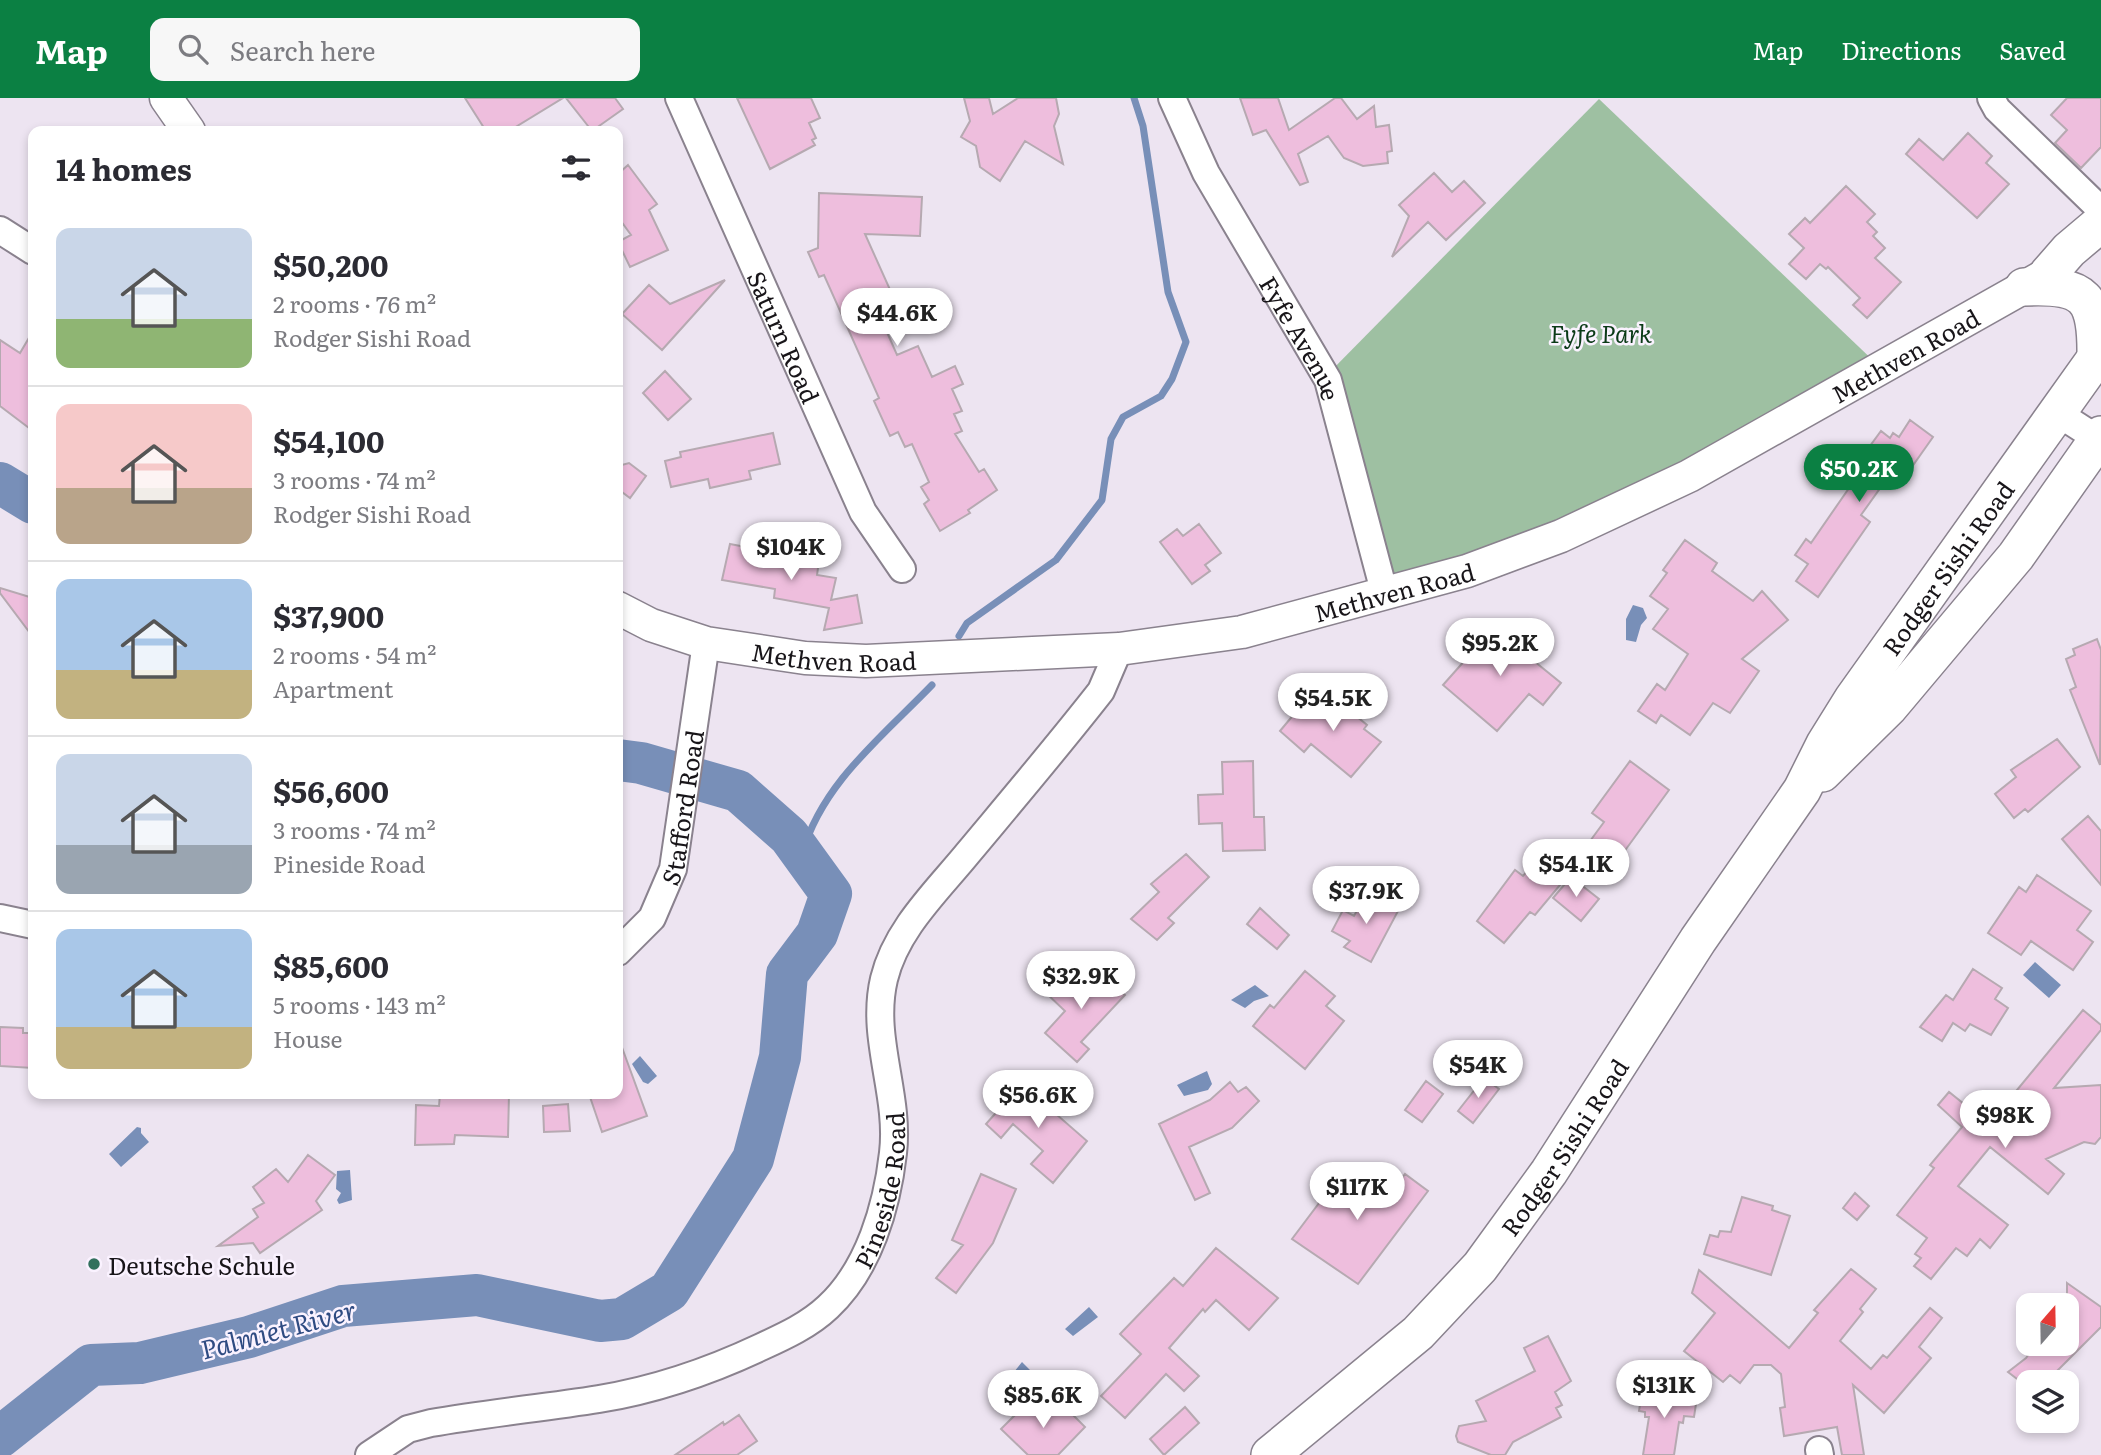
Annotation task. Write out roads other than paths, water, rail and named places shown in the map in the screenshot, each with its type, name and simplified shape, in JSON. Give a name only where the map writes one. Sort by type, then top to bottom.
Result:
[{"type":"main road","points":[[2036,281],[2101,223]]},
{"type":"main road","points":[[2036,281],[2077,291],[2089,301],[2097,326],[2098,355]]},
{"type":"main road","name":"Rodger Sishi Road","points":[[1270,1455],[1418,1333],[1480,1267],[1549,1172],[1698,940],[1802,790],[1825,744],[1853,699],[2059,414],[2098,355]]},
{"type":"main road","name":"Rodger Sishi Road","points":[[1802,790],[1854,744],[1889,707],[2016,556],[2100,438]]},
{"type":"street","points":[[166,98],[186,126]]},
{"type":"street","name":"Saturn Road","points":[[679,98],[863,512],[902,569]]},
{"type":"street","name":"Fyfe Avenue","points":[[1172,98],[1206,173],[1328,380],[1385,595]]},
{"type":"street","points":[[1991,98],[1997,109],[2101,210]]},
{"type":"street","points":[[0,230],[28,248]]},
{"type":"street","name":"Methven Road","points":[[623,611],[651,625],[706,643],[793,657],[866,661],[1119,649],[1242,632],[1385,595],[1521,553],[1623,509],[1689,476],[2101,245]]},
{"type":"street","points":[[2059,414],[2100,438]]},
{"type":"street","name":"Stafford Road","points":[[623,947],[652,918],[665,894],[673,869],[706,643]]},
{"type":"street","name":"Pineside Road","points":[[369,1455],[408,1429],[431,1423],[602,1398],[687,1376],[743,1356],[789,1334],[830,1305],[849,1283],[860,1264],[875,1231],[887,1188],[894,1122],[879,1016],[884,978],[894,953],[921,909],[1101,691],[1119,649]]},
{"type":"street","points":[[0,918],[28,924]]},
{"type":"water","points":[[1826,462],[1841,480],[1831,489],[1808,474]]},
{"type":"water","points":[[1633,605],[1643,608],[1647,618],[1641,625],[1636,642],[1626,640],[1626,619]]},
{"type":"water","points":[[1057,957],[1086,961],[1089,973],[1083,975],[1053,966],[1051,961]]},
{"type":"water","points":[[2035,962],[2061,985],[2049,998],[2023,975]]},
{"type":"water","points":[[1255,985],[1269,996],[1254,1001],[1245,1008],[1231,1000]]},
{"type":"water","points":[[640,1056],[657,1076],[648,1084],[643,1082],[632,1064]]},
{"type":"water","points":[[1207,1071],[1212,1084],[1208,1090],[1184,1096],[1177,1085]]},
{"type":"water","points":[[137,1127],[141,1128],[141,1133],[149,1142],[121,1167],[109,1154]]},
{"type":"water","points":[[350,1170],[352,1200],[339,1204],[337,1200],[341,1193],[336,1189],[337,1171]]},
{"type":"water","points":[[1089,1307],[1098,1317],[1073,1336],[1065,1329]]},
{"type":"water","points":[[1022,1362],[1031,1371],[1011,1399],[1010,1393],[1002,1387]]},
{"type":"waterway","points":[[959,636],[967,623],[1056,560],[1102,500],[1111,439],[1123,417],[1161,396],[1172,379],[1186,342],[1168,292],[1143,126],[1134,98]]},
{"type":"waterway","name":"Palmiet River","points":[[0,483],[28,500]]},
{"type":"waterway","points":[[802,854],[811,828],[839,783],[856,762],[932,685]]},
{"type":"waterway","name":"Palmiet River","points":[[0,1437],[91,1365],[140,1363],[249,1337],[343,1306],[477,1295],[600,1321],[622,1319],[669,1291],[753,1159],[780,1057],[787,974],[817,934],[831,894],[789,836],[738,791],[641,763],[623,761]]},
{"type":"place","name":"Deutsche Schule","points":[[94,1264]]},
{"type":"park label","name":"Fyfe Park","points":[[1601,332]]}]
